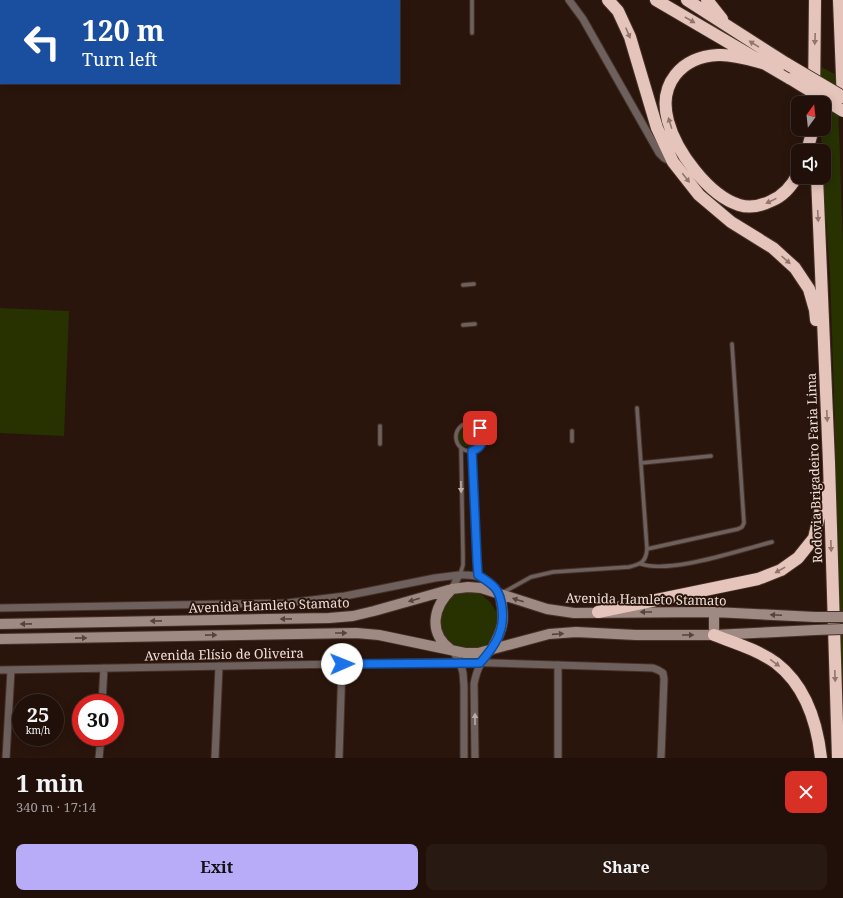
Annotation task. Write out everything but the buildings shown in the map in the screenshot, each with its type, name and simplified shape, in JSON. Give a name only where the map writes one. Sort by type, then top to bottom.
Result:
[{"type":"highway","points":[[608,0],[618,10],[630,37],[657,128],[673,162],[699,195],[731,222],[773,248],[795,268],[809,288],[815,310],[826,393]]},
{"type":"highway","points":[[656,0],[843,111]]},
{"type":"highway","points":[[687,0],[787,64],[843,97]]},
{"type":"highway","points":[[707,0],[731,29]]},
{"type":"highway","points":[[810,0],[816,16]]},
{"type":"highway","points":[[814,96],[815,0]]},
{"type":"highway","points":[[839,0],[843,102]]},
{"type":"highway","points":[[841,59],[843,46]]},
{"type":"highway","points":[[766,64],[741,58],[718,55],[698,58],[680,68],[670,83],[667,94],[666,100],[668,120],[677,143],[698,174],[720,195],[739,205],[761,206],[780,197],[792,184]]},
{"type":"highway","name":"Rodovia Brigadeiro Faria Lima","points":[[816,184],[829,463],[838,758]]},
{"type":"highway","points":[[598,612],[758,579],[781,570],[798,558],[814,538],[829,463]]},
{"type":"highway","points":[[714,634],[754,650],[776,663],[795,682],[812,711],[821,758]]},
{"type":"main road","name":"Avenida Hamleto Stamato","points":[[0,624],[329,618],[353,616],[468,587],[481,588],[547,609],[574,613],[714,612],[815,618],[843,617]]},
{"type":"main road","points":[[452,590],[440,604],[436,615],[435,625],[438,635],[444,644],[452,650]]},
{"type":"main road","points":[[491,650],[500,634],[503,624],[500,595]]},
{"type":"main road","points":[[714,612],[714,634]]},
{"type":"main road","points":[[0,639],[356,633],[379,635],[465,653],[478,653],[549,634],[576,632],[636,635],[714,634],[843,629]]},
{"type":"street","points":[[569,0],[583,18],[659,153],[664,158],[673,162]]},
{"type":"street","points":[[452,590],[460,575]]},
{"type":"street","points":[[0,608],[287,603],[345,596],[434,578],[460,575],[478,575],[492,584],[500,595]]},
{"type":"street","points":[[452,650],[460,662],[463,673],[464,757],[475,757],[474,684],[480,663],[491,650]]},
{"type":"street","name":"Avenida Elísio de Oliveira","points":[[0,670],[460,662],[653,668],[663,673],[664,684],[661,758]]},
{"type":"street","points":[[339,758],[342,664]]},
{"type":"street","points":[[558,665],[558,758]]},
{"type":"street","points":[[216,758],[219,666]]},
{"type":"street","points":[[103,694],[104,668]]},
{"type":"street","points":[[6,758],[11,670]]},
{"type":"street","points":[[100,758],[101,746]]},
{"type":"lane","points":[[472,0],[472,34]]},
{"type":"lane","points":[[463,285],[474,284]]},
{"type":"lane","points":[[463,325],[475,324]]},
{"type":"lane","points":[[647,549],[738,529],[742,527],[744,523],[732,344]]},
{"type":"lane","points":[[637,408],[647,549],[647,554],[640,564]]},
{"type":"lane","points":[[460,575],[463,564],[461,448],[456,439],[458,429],[467,423],[475,424],[482,431],[484,440],[480,447],[472,451],[461,448]]},
{"type":"lane","points":[[380,426],[380,444]]},
{"type":"lane","points":[[572,431],[572,441]]},
{"type":"lane","points":[[472,451],[478,575]]},
{"type":"lane","points":[[641,463],[711,456]]},
{"type":"lane","points":[[500,595],[531,577],[553,572],[629,567],[640,564],[655,567],[695,562],[772,542]]},
{"type":"green space","points":[[821,67],[837,75],[843,245],[843,707],[830,275],[824,184],[831,184],[831,144],[822,144],[821,136],[831,136],[831,96],[821,96]]},
{"type":"green space","points":[[0,308],[69,311],[64,436],[0,433]]},
{"type":"green space","points":[[468,427],[475,430],[478,437],[475,444],[468,447],[461,444],[458,437],[461,430]]},
{"type":"green space","points":[[470,591],[482,595],[491,603],[497,613],[497,626],[493,637],[485,646],[479,649],[462,650],[447,643],[438,623],[438,618],[448,598],[458,593]]},
{"type":"route","points":[[342,664],[480,663],[496,642],[503,624],[502,601],[500,595],[492,584],[478,575],[472,451],[476,450],[483,443],[483,434],[480,428]]}]
